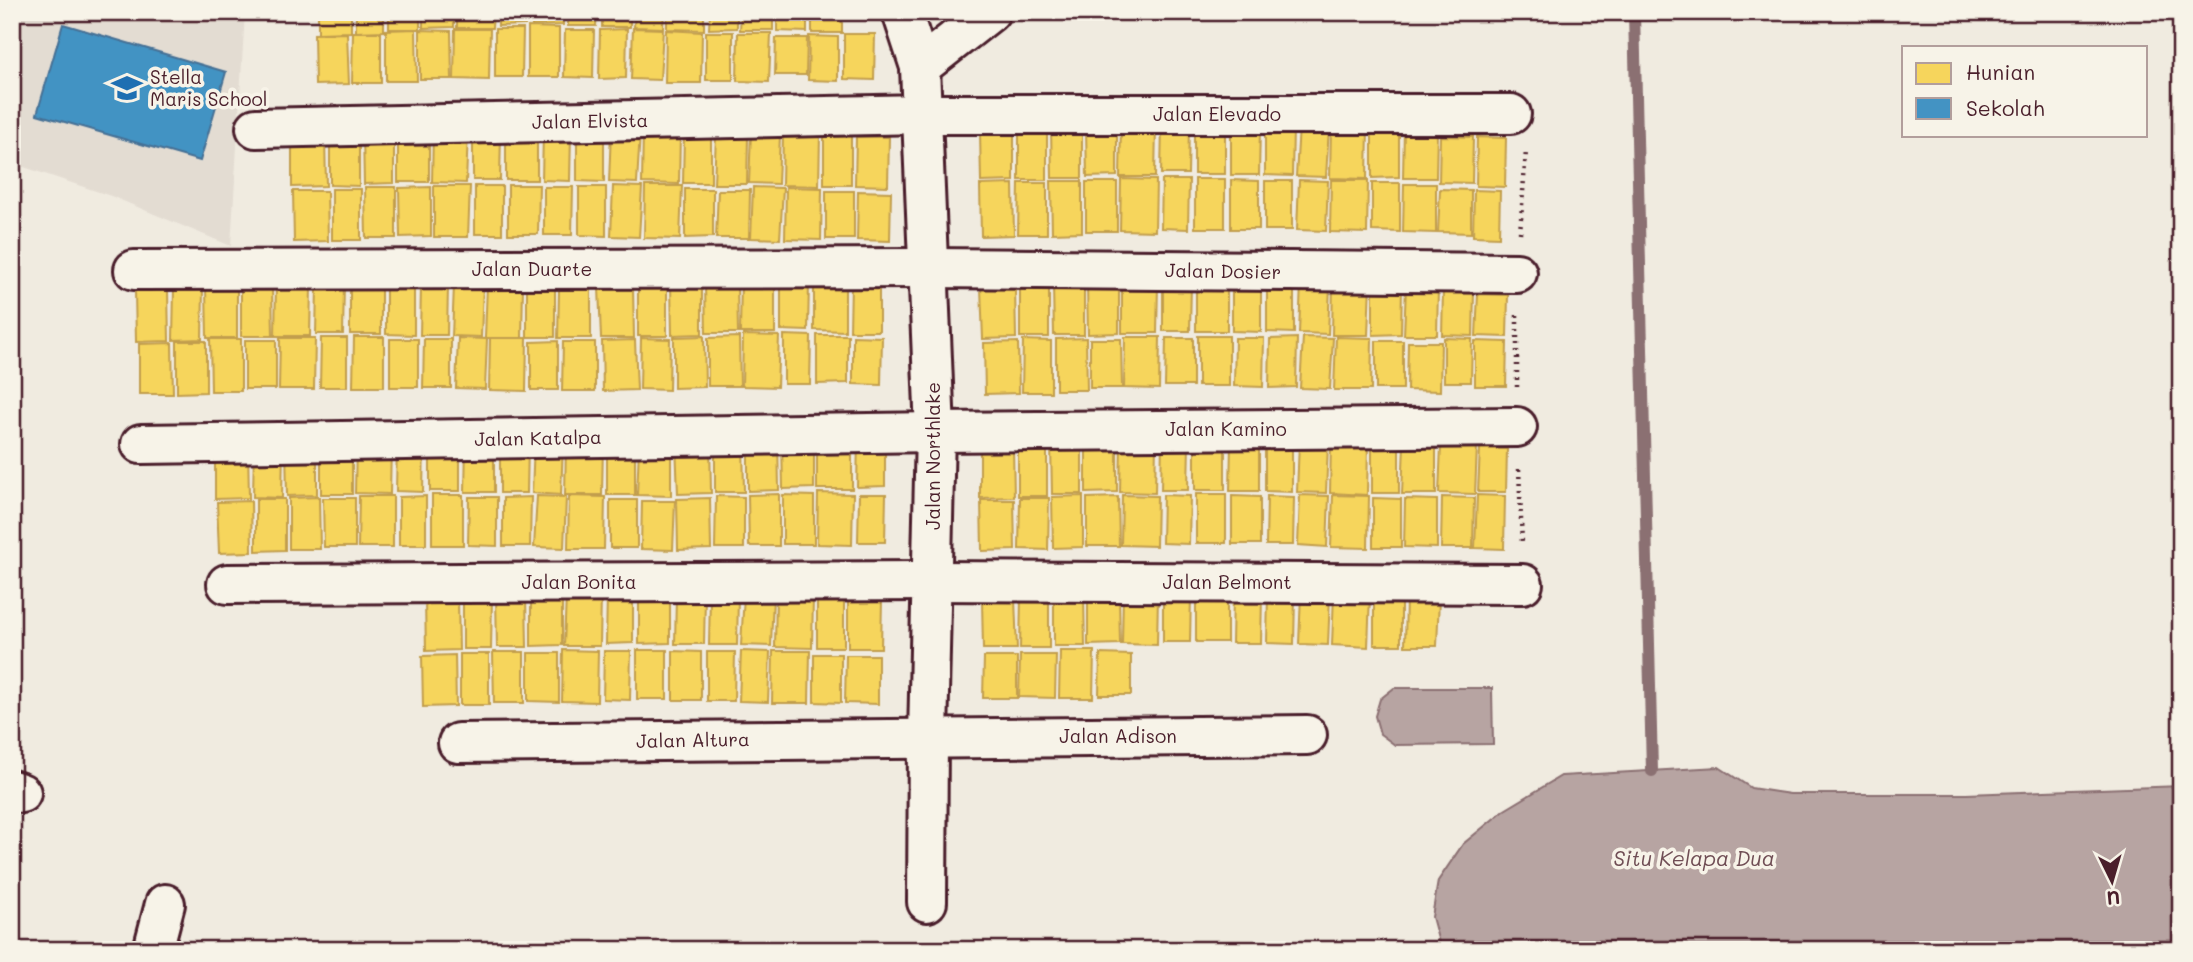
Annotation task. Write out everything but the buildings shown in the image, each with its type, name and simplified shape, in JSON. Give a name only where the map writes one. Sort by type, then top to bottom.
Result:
[{"type":"street","name":"Jalan Northlake","points":[[902,12],[920,67],[935,432],[927,902]]},
{"type":"street","points":[[920,67],[990,12]]},
{"type":"street","name":"Jalan Elevado","points":[[923,114],[1511,114]]},
{"type":"street","name":"Jalan Elvista","points":[[256,128],[923,114]]},
{"type":"street","name":"Jalan Duarte","points":[[134,270],[929,268]]},
{"type":"street","name":"Jalan Dosier","points":[[929,268],[1517,273]]},
{"type":"street","name":"Jalan Kamino","points":[[935,432],[1517,427]]},
{"type":"street","name":"Jalan Katalpa","points":[[141,444],[935,432]]},
{"type":"street","name":"Jalan Belmont","points":[[932,581],[1523,584]]},
{"type":"street","name":"Jalan Bonita","points":[[227,583],[932,581]]},
{"type":"street","name":"Jalan Adison","points":[[928,737],[1307,734]]},
{"type":"street","name":"Jalan Altura","points":[[458,743],[928,737]]},
{"type":"street","points":[[153,950],[165,904]]},
{"type":"path","points":[[1511,114],[1521,121],[1526,145],[1517,273],[1517,427],[1523,584]]},
{"type":"shaded area","name":"Stella Maris School","points":[[12,12],[245,12],[231,246],[111,196],[12,163]]},
{"type":"water","points":[[1394,688],[1492,688],[1493,744],[1395,745],[1380,734],[1375,716],[1380,699]]},
{"type":"water","name":"Situ Kelapa Dua","points":[[1719,767],[1751,788],[1790,794],[1966,794],[2181,786],[2181,950],[1441,950],[1432,917],[1438,881],[1463,844],[1503,811],[1561,776]]},
{"type":"waterway","points":[[1634,12],[1652,771]]},
{"type":"place","name":"Stella Maris School","points":[[127,88]]}]
